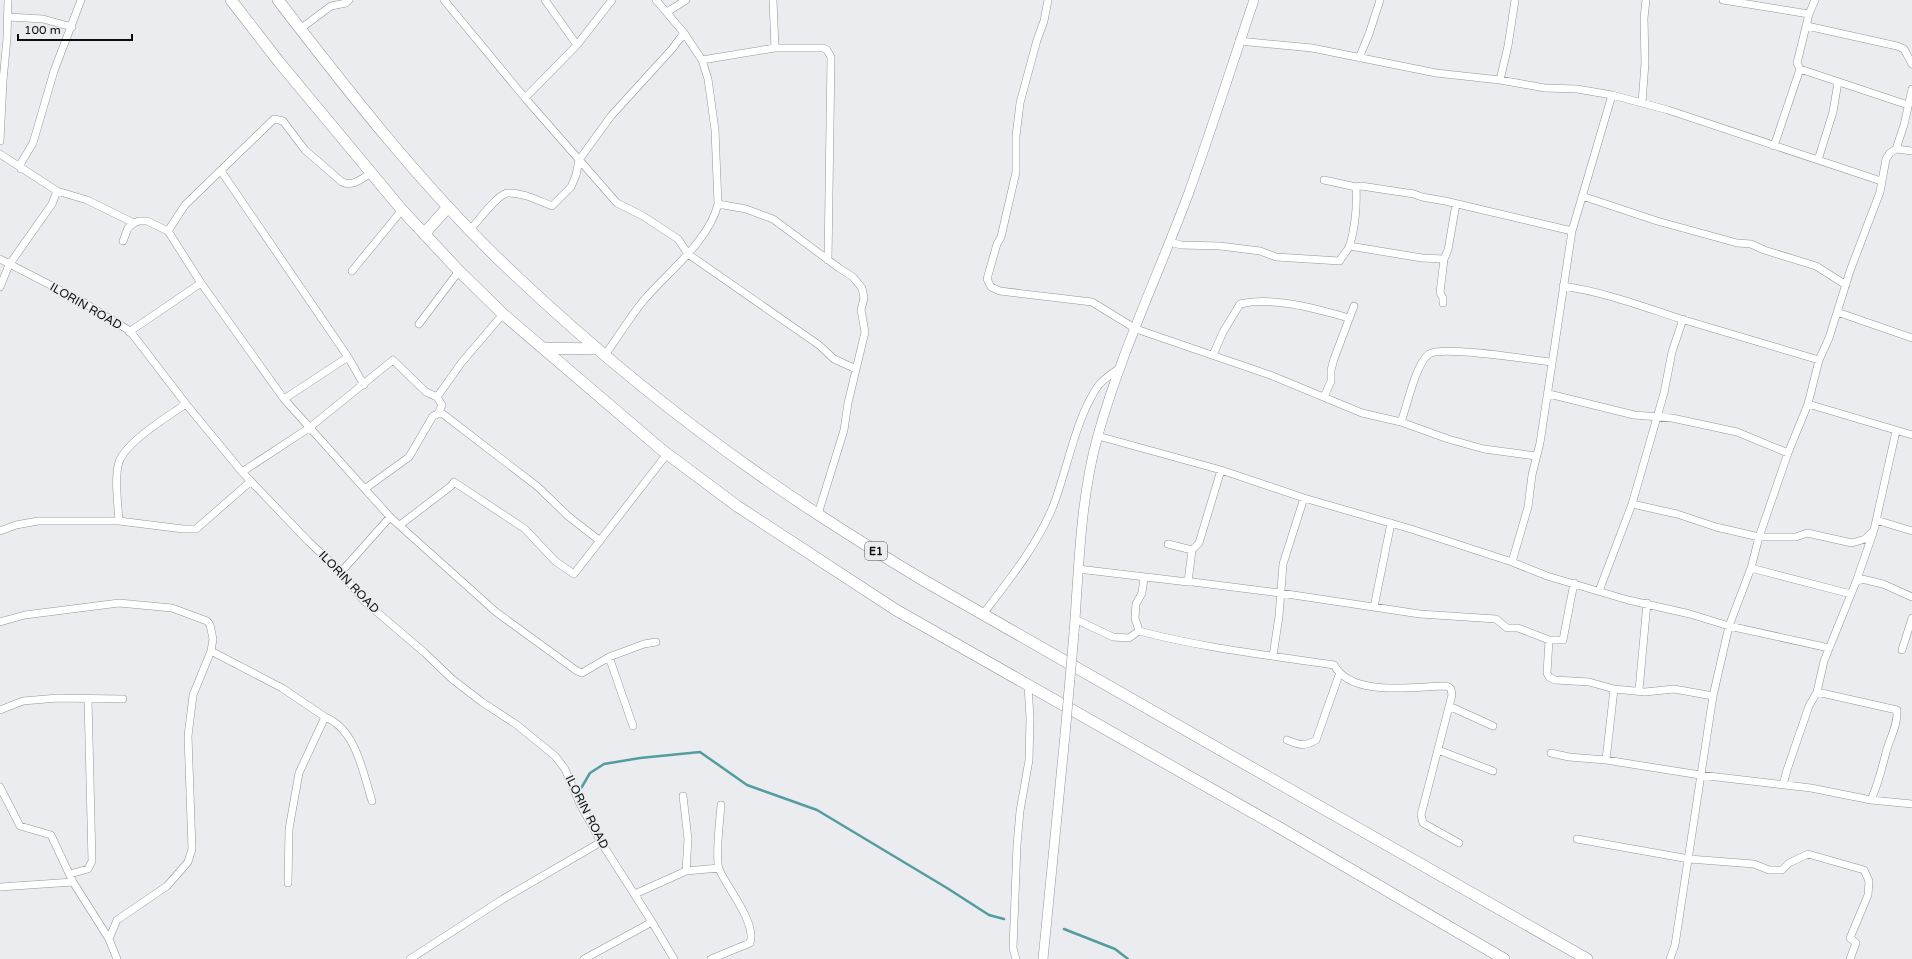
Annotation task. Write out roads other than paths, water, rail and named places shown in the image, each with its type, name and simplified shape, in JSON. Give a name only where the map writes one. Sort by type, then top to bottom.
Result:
[{"type":"highway","points":[[231,0],[402,210],[459,271],[503,314],[604,402],[667,454],[737,506],[896,610],[1280,828],[1504,959]]},
{"type":"highway","name":"E1","points":[[278,0],[375,123],[470,230],[512,272],[601,352],[671,410],[818,514],[923,580],[1587,959]]},
{"type":"highway","points":[[424,234],[448,207]]},
{"type":"highway","points":[[543,348],[601,352]]},
{"type":"main road","points":[[1044,959],[1066,735],[1078,569],[1089,482],[1098,436],[1121,366],[1170,242],[1204,148],[1254,0]]},
{"type":"street","points":[[0,141],[8,0]]},
{"type":"street","points":[[21,169],[21,163],[33,143],[54,71],[81,0]]},
{"type":"street","points":[[300,29],[331,6],[346,3],[349,0]]},
{"type":"street","points":[[444,0],[525,98],[616,203],[643,216],[678,238],[688,254],[819,345],[834,359],[856,369]]},
{"type":"street","points":[[545,0],[577,45]]},
{"type":"street","points":[[525,98],[577,45],[612,0]]},
{"type":"street","points":[[601,352],[644,301],[688,254],[716,213],[718,204],[715,130],[708,79],[702,60],[684,33],[656,0]]},
{"type":"street","points":[[667,12],[686,0]]},
{"type":"street","points":[[773,0],[775,48]]},
{"type":"street","points":[[1048,0],[1044,21],[1037,40],[1020,103],[1016,136],[1016,172],[1001,237],[997,244],[987,279],[991,287],[1000,290],[1092,302],[1136,329],[1270,375],[1362,413],[1401,422],[1455,441],[1484,448],[1536,456]]},
{"type":"street","points":[[1359,58],[1370,34],[1380,0]]},
{"type":"street","points":[[1500,80],[1508,46],[1514,0]]},
{"type":"street","points":[[1642,103],[1645,63],[1644,18],[1646,0]]},
{"type":"street","points":[[1723,0],[1762,3],[1809,14]]},
{"type":"street","points":[[1815,0],[1809,14],[1797,64],[1800,69],[1908,105]]},
{"type":"street","points":[[8,17],[43,19],[72,26]]},
{"type":"street","points":[[1806,26],[1897,46],[1904,49],[1912,64]]},
{"type":"street","points":[[470,230],[498,198],[506,193],[519,194],[552,206],[571,187],[576,175],[579,160],[610,116],[672,49],[684,33]]},
{"type":"street","points":[[1240,41],[1312,48],[1436,73],[1500,80],[1545,88],[1577,88],[1612,95],[1668,110],[1881,181]]},
{"type":"street","points":[[702,60],[775,48],[823,48],[827,50],[831,57],[828,260]]},
{"type":"street","points":[[1774,146],[1800,69]]},
{"type":"street","points":[[1818,160],[1826,140],[1838,82]]},
{"type":"street","points":[[1670,959],[1675,945],[1713,696],[1729,626],[1751,568],[1759,537],[1788,453],[1808,404],[1819,360],[1880,192],[1886,159],[1890,153],[1896,149],[1904,124],[1912,89]]},
{"type":"street","points":[[1512,562],[1528,507],[1548,394],[1572,231],[1612,95]]},
{"type":"street","points":[[168,231],[185,205],[274,119],[283,121],[305,150],[342,182],[348,184],[355,183],[371,173]]},
{"type":"street","points":[[1896,149],[1912,151]]},
{"type":"street","points":[[0,154],[57,191],[87,200],[134,223]]},
{"type":"street","points":[[221,171],[348,357],[364,385]]},
{"type":"street","points":[[1324,180],[1356,187],[1361,186],[1414,194],[1572,231]]},
{"type":"street","points":[[1170,242],[1181,245],[1220,246],[1276,256],[1340,261],[1342,255],[1349,246],[1355,210],[1356,187]]},
{"type":"street","points":[[0,287],[10,264],[52,204],[57,191]]},
{"type":"street","points":[[1582,196],[1656,221],[1737,243],[1751,244],[1764,250],[1816,266],[1846,285]]},
{"type":"street","points":[[718,204],[746,209],[773,219],[853,277],[862,288],[864,298],[861,310],[865,332],[848,403],[844,430],[818,514]]},
{"type":"street","points":[[1443,303],[1440,293],[1444,260],[1448,250],[1456,204]]},
{"type":"street","points":[[352,270],[402,210]]},
{"type":"street","points":[[123,241],[128,228],[134,223],[147,221],[168,231],[201,283],[284,399],[309,428],[366,488],[390,517],[496,612],[576,671],[582,673],[609,657],[644,644],[656,642]]},
{"type":"street","points":[[1349,246],[1422,258],[1444,260]]},
{"type":"street","name":"ILORIN ROAD","points":[[0,259],[84,302],[123,326],[242,472],[303,536],[341,572],[364,601],[425,653],[452,679],[482,702],[517,725],[555,756],[565,769],[579,802],[601,842],[635,894],[674,959]]},
{"type":"street","points":[[420,324],[459,271]]},
{"type":"street","points":[[129,332],[201,283]]},
{"type":"street","points":[[1563,286],[1593,291],[1619,298],[1819,360]]},
{"type":"street","points":[[1213,355],[1223,332],[1240,304],[1265,302],[1320,310],[1350,318]]},
{"type":"street","points":[[1324,397],[1331,381],[1331,370],[1334,359],[1354,306]]},
{"type":"street","points":[[1837,312],[1912,338]]},
{"type":"street","points":[[437,396],[462,362],[503,314]]},
{"type":"street","points":[[1599,591],[1632,504],[1664,392],[1672,352],[1683,319]]},
{"type":"street","points":[[1401,422],[1420,365],[1429,354],[1447,350],[1552,362]]},
{"type":"street","points":[[284,399],[348,357]]},
{"type":"street","points":[[242,472],[309,428],[393,360],[426,392],[437,396],[442,405],[438,414]]},
{"type":"street","points":[[983,614],[1020,566],[1035,542],[1052,509],[1085,410],[1098,386],[1121,366]]},
{"type":"street","points":[[1548,394],[1634,415],[1672,418],[1737,432],[1788,453]]},
{"type":"street","points":[[119,521],[117,470],[119,462],[130,446],[156,424],[186,404]]},
{"type":"street","points":[[1808,404],[1912,435]]},
{"type":"street","points":[[366,488],[409,457],[433,416],[443,414],[538,487],[568,516],[600,541]]},
{"type":"street","points":[[1784,785],[1787,770],[1809,706],[1817,692],[1829,648],[1856,582],[1874,530],[1896,431]]},
{"type":"street","points":[[1098,436],[1221,470],[1304,498],[1391,523],[1512,562],[1547,576],[1729,626],[1829,648]]},
{"type":"street","points":[[400,526],[451,486],[454,482],[525,529],[555,561],[574,574],[667,454]]},
{"type":"street","points":[[1185,581],[1188,582],[1192,550],[1200,543],[1221,470]]},
{"type":"street","points":[[0,530],[38,521],[119,521],[183,529],[196,529],[251,482]]},
{"type":"street","points":[[1273,656],[1280,616],[1280,593],[1283,564],[1304,498]]},
{"type":"street","points":[[1632,504],[1677,514],[1716,527],[1759,537],[1796,537],[1806,533],[1852,543],[1865,539],[1874,530]]},
{"type":"street","points":[[341,572],[390,517]]},
{"type":"street","points":[[1876,520],[1912,531]]},
{"type":"street","points":[[1374,607],[1391,523]]},
{"type":"street","points":[[1168,544],[1192,550]]},
{"type":"street","points":[[1751,568],[1851,594]]},
{"type":"street","points":[[1078,569],[1280,593],[1420,614],[1496,619],[1507,628],[1518,628],[1549,640],[1563,640],[1574,583]]},
{"type":"street","points":[[1139,631],[1135,618],[1136,604],[1142,593],[1144,578]]},
{"type":"street","points":[[1856,582],[1862,579],[1879,583],[1912,597]]},
{"type":"street","points":[[0,622],[25,615],[101,604],[119,603],[172,608],[207,621],[212,630],[213,639],[211,651],[193,695],[188,736],[192,849],[188,862],[167,886],[117,920],[109,939]]},
{"type":"street","points":[[1639,690],[1647,603]]},
{"type":"street","points":[[1902,650],[1912,618]]},
{"type":"street","points":[[1075,619],[1113,637],[1129,638],[1139,631],[1169,639],[1216,648],[1334,665],[1339,675],[1357,683],[1379,688],[1447,686],[1451,689],[1449,706],[1421,815],[1423,823],[1459,843]]},
{"type":"street","points":[[1549,640],[1547,667],[1549,677],[1555,680],[1589,682],[1614,689],[1639,690],[1646,692],[1674,689],[1713,696]]},
{"type":"street","points":[[211,651],[282,688],[331,720],[346,735],[356,751],[372,801]]},
{"type":"street","points":[[609,657],[633,726]]},
{"type":"street","points":[[1288,740],[1299,745],[1308,745],[1316,740],[1339,675]]},
{"type":"street","points":[[1016,959],[1013,948],[1017,846],[1030,750],[1028,685]]},
{"type":"street","points":[[1606,760],[1614,689]]},
{"type":"street","points":[[1817,692],[1897,710],[1898,718],[1886,751],[1879,783],[1871,800]]},
{"type":"street","points":[[0,710],[23,701],[58,698],[124,699]]},
{"type":"street","points":[[70,874],[88,869],[92,861],[88,699]]},
{"type":"street","points":[[1449,706],[1493,726]]},
{"type":"street","points":[[288,883],[290,829],[299,773],[325,717]]},
{"type":"street","points":[[1438,750],[1493,771]]},
{"type":"street","points":[[1551,753],[1569,757],[1606,760],[1700,775],[1811,788],[1871,800],[1912,804]]},
{"type":"street","points":[[0,787],[20,826],[51,835],[74,882],[109,939],[117,959]]},
{"type":"street","points":[[683,796],[688,839],[686,871]]},
{"type":"street","points":[[711,959],[750,943],[752,938],[750,926],[719,868],[721,805]]},
{"type":"street","points":[[1577,839],[1689,858],[1754,864],[1769,870],[1782,870],[1789,863],[1808,854],[1864,870],[1869,881],[1868,895],[1850,938],[1856,943],[1850,959]]},
{"type":"street","points":[[410,959],[503,899],[601,842]]},
{"type":"street","points":[[635,894],[686,871],[719,868]]},
{"type":"street","points":[[0,887],[74,882]]},
{"type":"street","points":[[584,959],[652,922]]},
{"type":"waterway","points":[[580,790],[590,773],[604,764],[640,758],[700,752],[747,785],[817,810],[989,915],[1004,919]]},
{"type":"waterway","points":[[1064,929],[1115,949],[1128,959]]}]
